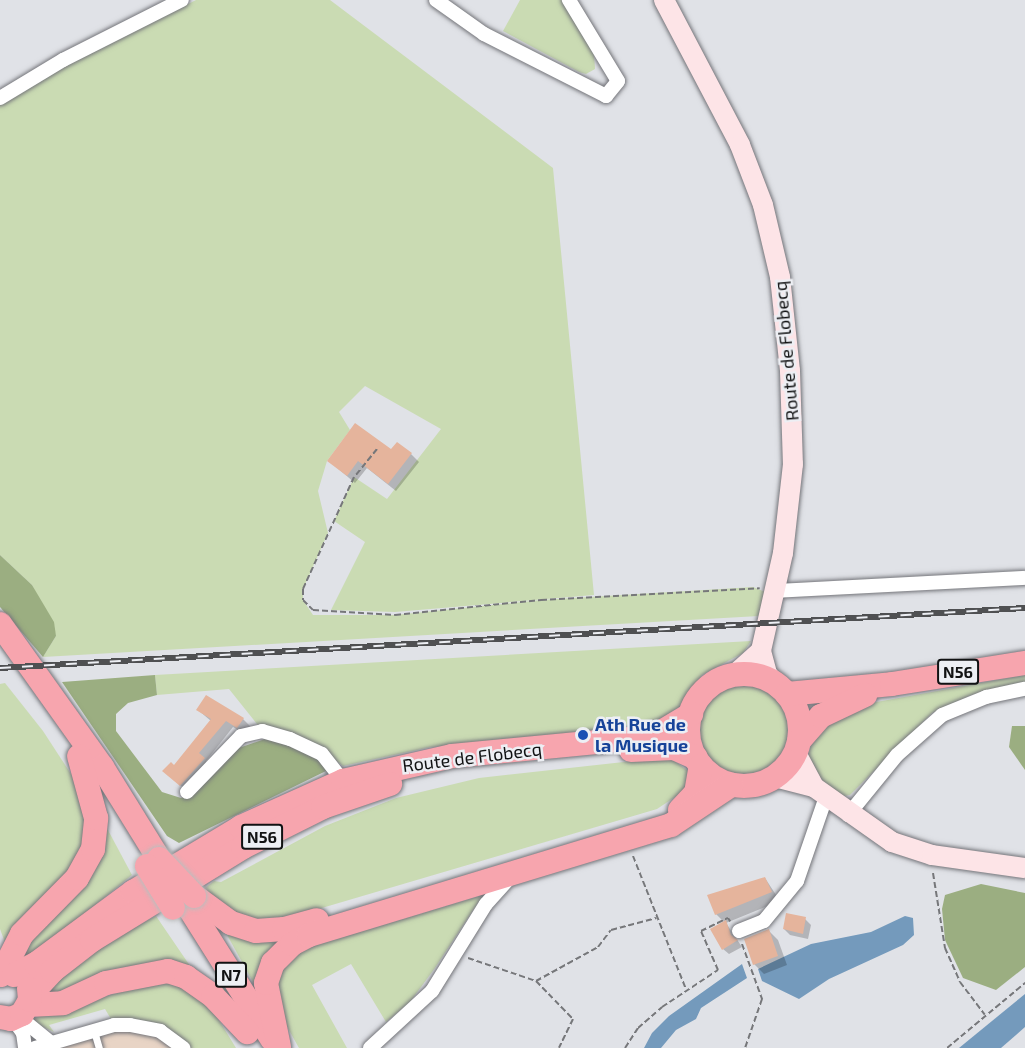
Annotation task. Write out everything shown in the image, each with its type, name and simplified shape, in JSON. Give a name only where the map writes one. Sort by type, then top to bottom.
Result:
[{"type":"highway","points":[[0,624],[102,767],[153,863]]},
{"type":"highway","name":"N7","points":[[0,652],[78,756],[153,863],[184,902],[279,1048]]},
{"type":"highway","name":"N56","points":[[691,714],[712,685],[734,675],[764,678],[782,690],[892,684],[1025,663]]},
{"type":"highway","name":"N56","points":[[775,777],[816,720],[836,706],[892,684]]},
{"type":"highway","points":[[782,690],[798,716],[797,747]]},
{"type":"highway","points":[[184,902],[241,927],[284,929],[665,818],[696,793],[699,762],[689,736],[691,714]]},
{"type":"highway","name":"Route de Flobecq","points":[[5,975],[36,964],[133,892],[242,826],[343,781],[452,756],[640,738],[663,731],[691,714]]},
{"type":"highway","name":"Route de Flobecq","points":[[18,1010],[78,950],[224,859],[282,826],[368,790],[450,768],[497,760],[664,748],[681,750],[699,762]]},
{"type":"highway","points":[[78,756],[96,818],[93,849],[77,878],[22,934],[5,975],[25,982],[18,1010],[63,1004],[106,983],[168,970],[186,977],[213,996],[251,1040]]},
{"type":"highway","name":"N56","points":[[699,762],[731,785]]},
{"type":"highway","points":[[279,1048],[266,983],[273,963],[292,945],[309,935],[627,839],[681,820],[731,785],[755,785],[775,777]]},
{"type":"highway","name":"N7","points":[[184,902],[251,1040]]},
{"type":"street","points":[[0,98],[63,60],[182,0]]},
{"type":"street","points":[[436,0],[484,34],[606,96],[618,81],[569,0]]},
{"type":"street","name":"Route de Flobecq","points":[[664,0],[740,145],[763,205],[780,277],[790,370],[794,464],[775,591],[761,651]]},
{"type":"street","points":[[775,591],[1025,578]]},
{"type":"street","points":[[734,675],[761,651],[768,674],[782,690]]},
{"type":"street","points":[[848,814],[897,755],[942,716],[986,697],[1025,689]]},
{"type":"street","points":[[187,792],[241,736],[262,731],[290,739],[322,754],[343,781]]},
{"type":"street","points":[[739,931],[764,921],[793,886],[820,792],[797,747]]},
{"type":"street","points":[[775,777],[820,792],[848,814],[892,842],[932,855],[1025,868]]},
{"type":"street","points":[[370,1048],[432,991],[486,904],[512,874]]},
{"type":"street","points":[[18,1010],[50,1042]]},
{"type":"street","points":[[18,1010],[25,1048]]},
{"type":"street","points":[[35,1048],[114,1025],[147,1026],[183,1048]]},
{"type":"lane","points":[[94,1031],[99,1048]]},
{"type":"path","points":[[377,449],[354,477],[303,589],[303,600],[313,610],[395,615],[672,592],[753,587],[775,591]]},
{"type":"path","points":[[627,839],[656,918],[686,989]]},
{"type":"path","points":[[932,855],[945,948],[960,982],[984,1016]]},
{"type":"path","points":[[536,981],[598,947],[611,930],[656,918]]},
{"type":"path","points":[[625,1048],[638,1028],[686,989],[718,970],[700,931],[728,918],[739,931],[762,994],[745,1048]]},
{"type":"path","points":[[454,954],[536,981],[573,1019],[559,1048]]},
{"type":"path","points":[[947,1048],[1025,983]]},
{"type":"shaded area","points":[[130,1025],[183,1048],[35,1048]]},
{"type":"green space","points":[[196,0],[330,0],[553,168],[594,595],[395,612],[331,610],[365,542],[334,521],[354,477],[387,499],[441,429],[365,386],[339,412],[350,430],[327,461],[318,491],[328,533],[303,589],[303,600],[313,615],[395,615],[541,600],[753,587],[765,592],[759,616],[43,657],[56,636],[32,585],[0,555],[0,105],[64,67]]},
{"type":"green space","points":[[520,0],[562,0],[594,54],[595,69],[586,74],[579,72],[503,31]]},
{"type":"green space","points":[[0,555],[32,585],[54,622],[56,636],[43,657],[0,607]]},
{"type":"green space","points":[[751,641],[743,653],[702,675],[681,706],[650,725],[629,731],[431,747],[343,766],[324,752],[257,724],[229,689],[157,695],[155,675]]},
{"type":"green space","points":[[155,675],[157,695],[128,703],[116,714],[116,731],[162,792],[181,798],[192,792],[233,750],[268,738],[291,743],[326,764],[326,771],[179,843],[167,836],[62,682]]},
{"type":"green space","points":[[1025,675],[1025,685],[971,695],[932,713],[850,795],[838,797],[822,784],[808,760],[811,743],[821,728],[871,703]]},
{"type":"green space","points":[[5,683],[43,731],[86,797],[85,849],[6,945],[0,929],[0,684]]},
{"type":"green space","points":[[744,686],[761,690],[775,699],[784,713],[788,730],[784,747],[775,761],[761,770],[744,774],[727,770],[713,761],[704,747],[700,730],[704,713],[713,699],[727,690]]},
{"type":"green space","points":[[1012,726],[1025,726],[1025,770],[1009,747]]},
{"type":"green space","points":[[669,757],[688,771],[687,789],[657,809],[315,910],[256,924],[200,892],[214,881],[221,882],[325,826],[396,798],[479,778]]},
{"type":"green space","points":[[101,817],[132,875],[19,967],[36,923]]},
{"type":"green space","points":[[981,884],[1025,893],[1025,967],[996,990],[963,978],[945,940],[942,909],[945,895]]},
{"type":"green space","points":[[483,895],[410,1002],[386,1022],[351,964],[312,985],[347,1048],[299,1048],[285,1023],[273,987],[293,952]]},
{"type":"green space","points":[[156,916],[199,979],[181,970],[55,1000],[42,989],[110,940]]},
{"type":"green space","points":[[226,933],[284,937],[257,983],[253,982]]},
{"type":"green space","points":[[167,978],[191,990],[217,1017],[236,1048],[188,1048],[168,1029],[153,1022],[111,1019],[105,1009],[49,1025],[54,1032],[28,1020]]},
{"type":"water","points":[[905,916],[913,918],[914,935],[903,945],[829,979],[799,999],[762,981],[758,969],[811,944],[871,932]]},
{"type":"water","points":[[742,964],[747,978],[701,1008],[696,1019],[676,1030],[661,1048],[644,1048],[652,1033],[669,1016]]},
{"type":"water","points":[[1025,994],[1025,1027],[1001,1048],[959,1048]]},
{"type":"building","points":[[355,423],[391,449],[397,442],[412,453],[388,484],[358,461],[347,476],[327,461]]},
{"type":"building","points":[[206,695],[244,718],[237,728],[226,721],[199,753],[205,758],[180,786],[162,771],[171,762],[174,765],[211,719],[196,710]]},
{"type":"building","points":[[765,877],[772,892],[715,915],[707,895]]},
{"type":"building","points":[[786,913],[806,917],[803,934],[783,929]]},
{"type":"building","points":[[726,920],[731,935],[738,940],[722,950],[710,929]]},
{"type":"building","points":[[769,929],[778,956],[753,965],[744,939]]},
{"type":"railway","points":[[0,668],[1025,608]]},
{"type":"place","name":"Ath Rue de la Musique","points":[[583,735]]}]
